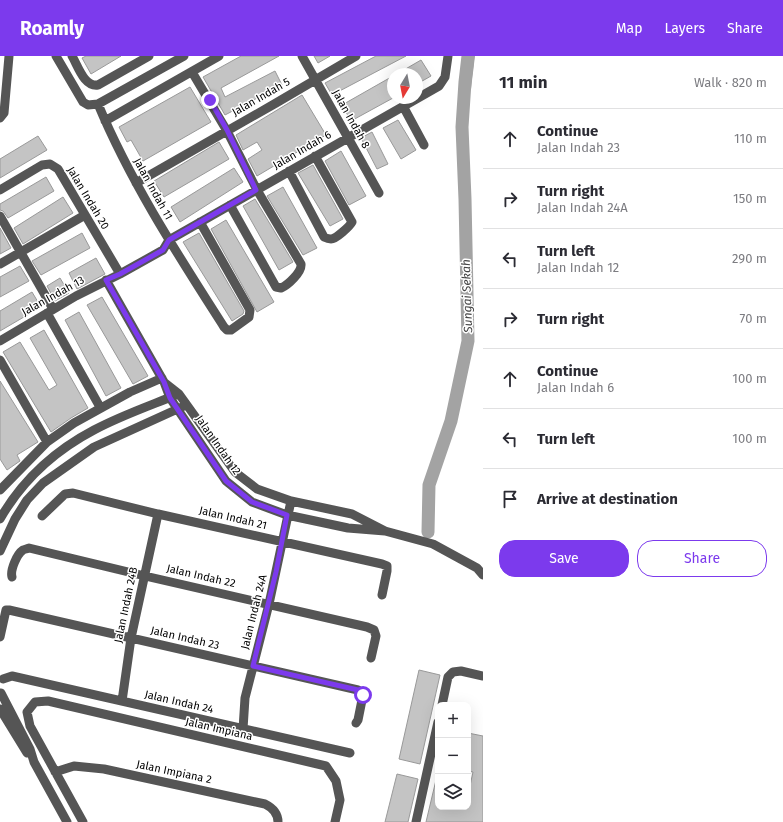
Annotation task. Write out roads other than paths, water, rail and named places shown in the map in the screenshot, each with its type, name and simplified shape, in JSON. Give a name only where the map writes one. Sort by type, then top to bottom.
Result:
[{"type":"street","points":[[0,118],[4,113],[9,56]]},
{"type":"street","points":[[56,56],[83,102],[88,104],[98,104],[184,56]]},
{"type":"street","points":[[72,56],[87,83],[92,86],[98,85],[149,56]]},
{"type":"street","points":[[105,121],[219,56]]},
{"type":"street","name":"Jalan Indah 8","points":[[302,56],[378,193]]},
{"type":"street","name":"Jalan Indah 5","points":[[136,183],[356,56]]},
{"type":"street","name":"Jalan Indah 6","points":[[120,274],[163,250],[169,240],[439,86],[445,77],[448,56]]},
{"type":"street","points":[[192,72],[227,130],[256,190],[301,264],[301,269],[285,286],[281,288],[276,287],[230,205]]},
{"type":"street","name":"Jalan Indah 11","points":[[98,104],[118,151],[169,240],[224,328],[231,330],[249,317],[250,310],[200,222]]},
{"type":"street","points":[[403,106],[424,145]]},
{"type":"street","points":[[289,171],[324,237],[333,239],[352,222],[315,156]]},
{"type":"street","name":"Jalan Indah 20","points":[[0,190],[42,165],[50,164],[58,169],[120,274]]},
{"type":"street","points":[[0,216],[21,252],[100,408]]},
{"type":"street","points":[[0,264],[85,216]]},
{"type":"street","name":"Jalan Indah 13","points":[[0,341],[50,311],[106,280],[120,274]]},
{"type":"street","name":"Jalan Indah 12","points":[[106,280],[163,380],[170,398],[177,409],[226,481],[252,502],[287,515],[348,528],[385,531],[433,544],[477,568],[483,575]]},
{"type":"street","points":[[0,360],[47,442]]},
{"type":"street","points":[[0,488],[47,442],[74,423],[130,392],[163,380]]},
{"type":"street","name":"Jalan Indah 12","points":[[163,380],[179,394],[235,472],[257,489],[291,501],[352,514],[385,531]]},
{"type":"street","points":[[0,518],[26,481],[56,453],[94,430],[179,394]]},
{"type":"street","points":[[0,551],[14,519],[27,500],[43,483],[94,447],[186,404]]},
{"type":"street","name":"Jalan Indah 21","points":[[42,516],[69,492],[158,514],[382,564],[387,566],[382,596]]},
{"type":"street","name":"Jalan Indah 24A","points":[[243,729],[245,698],[269,604],[291,501]]},
{"type":"street","name":"Jalan Indah 24B","points":[[122,701],[131,638],[158,514]]},
{"type":"street","name":"Jalan Indah 22","points":[[12,577],[12,567],[22,550],[29,548],[367,627],[374,630],[376,636],[371,658]]},
{"type":"street","name":"Jalan Indah 23","points":[[0,637],[6,610],[9,610],[358,690],[362,692],[363,695],[358,720],[356,722]]},
{"type":"street","points":[[443,702],[448,677],[453,672],[461,671],[483,676]]},
{"type":"street","name":"Jalan Indah 24","points":[[1,677],[12,676],[350,753]]},
{"type":"street","points":[[1,677],[4,686],[1,694],[30,749],[34,762]]},
{"type":"street","name":"Jalan Impiana","points":[[55,772],[30,726],[27,712],[35,702],[48,701],[326,766],[336,781],[340,800],[335,822]]},
{"type":"street","points":[[0,709],[25,751],[34,762],[67,822]]},
{"type":"street","points":[[416,822],[435,736]]},
{"type":"street","name":"Jalan Impiana 2","points":[[55,772],[74,766],[104,769],[265,804],[276,812],[278,822]]},
{"type":"street","points":[[55,772],[83,822]]},
{"type":"waterway","name":"Sungai Sekah","points":[[428,532],[429,485],[451,421],[468,341],[462,127],[468,56]]}]
